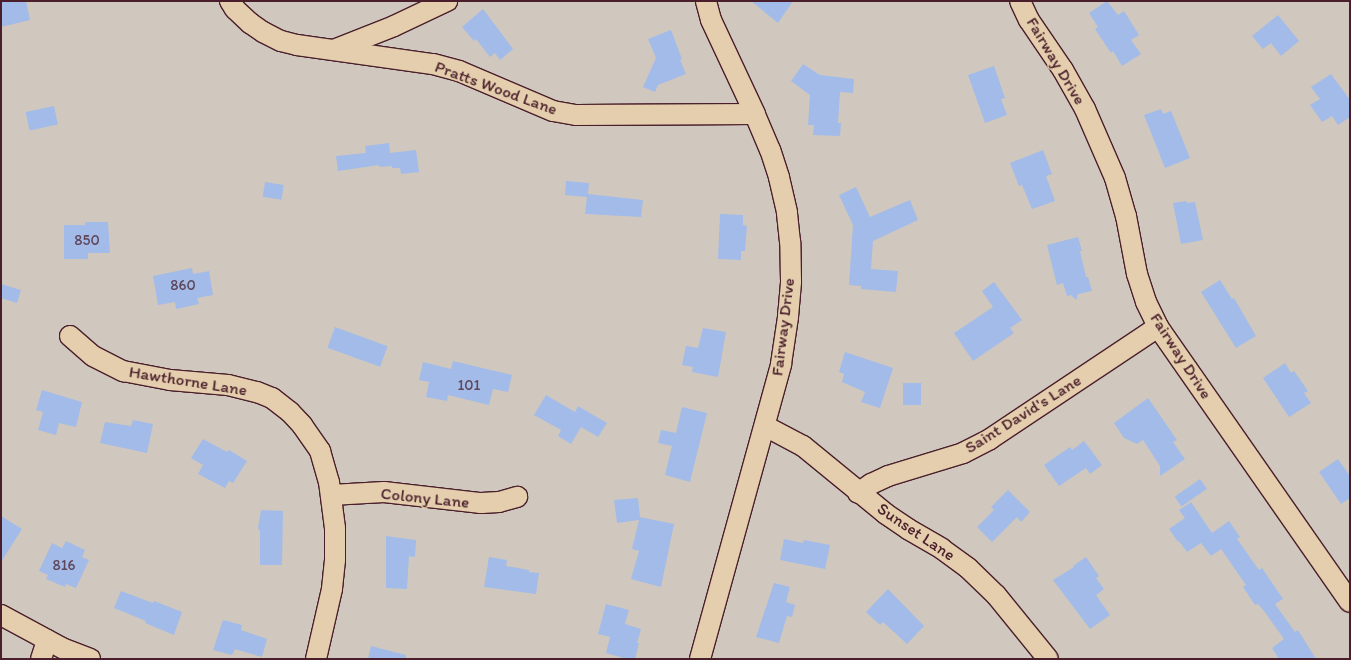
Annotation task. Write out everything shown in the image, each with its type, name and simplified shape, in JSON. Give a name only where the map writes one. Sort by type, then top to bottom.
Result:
[{"type":"street","name":"Pratts Wood Lane","points":[[230,1],[235,9],[250,23],[263,32],[281,41],[297,45],[432,64],[459,71],[553,111],[576,115],[755,114]]},
{"type":"street","points":[[334,50],[394,26],[446,1]]},
{"type":"street","name":"Fairway Drive","points":[[700,659],[781,364],[788,317],[791,281],[790,242],[787,212],[779,177],[770,150],[755,114],[711,20],[706,1]]},
{"type":"street","name":"Fairway Drive","points":[[1020,1],[1029,20],[1063,70],[1085,108],[1115,178],[1126,216],[1137,274],[1146,302],[1158,327],[1350,602]]},
{"type":"street","name":"Saint David's Lane","points":[[858,493],[871,484],[888,476],[962,453],[990,439],[1158,327]]},
{"type":"street","name":"Hawthorne Lane","points":[[70,336],[93,356],[123,371],[170,380],[228,385],[257,392],[272,398],[290,412],[316,443],[320,451],[331,495],[335,528],[335,560],[332,589],[316,659]]},
{"type":"street","name":"Sunset Lane","points":[[765,426],[803,446],[858,493],[908,530],[942,549],[968,568],[996,595],[1048,659]]},
{"type":"street","name":"Colony Lane","points":[[331,495],[384,492],[481,503],[499,502],[517,497]]},
{"type":"street","points":[[1,615],[47,640],[90,659]]},
{"type":"street","points":[[40,659],[47,640]]},
{"type":"building","points":[[1,1],[26,1],[30,20],[1,27]]},
{"type":"building","points":[[751,1],[793,1],[778,23]]},
{"type":"building","points":[[1107,1],[1118,15],[1124,11],[1139,35],[1131,40],[1141,54],[1122,66],[1113,51],[1111,53],[1095,29],[1098,27],[1089,13]]},
{"type":"building","points":[[483,9],[513,49],[500,60],[495,53],[490,57],[476,39],[474,41],[462,27]]},
{"type":"building","points":[[1278,15],[1299,41],[1281,56],[1271,43],[1263,49],[1252,36]]},
{"type":"building","points":[[671,30],[686,74],[658,85],[655,92],[643,87],[656,58],[648,39]]},
{"type":"building","points":[[803,64],[820,75],[854,79],[853,93],[840,92],[838,123],[841,123],[840,136],[813,135],[814,125],[808,125],[810,95],[791,81]]},
{"type":"building","points":[[994,66],[1005,98],[1001,99],[1007,115],[985,123],[968,75]]},
{"type":"building","points":[[1331,74],[1350,100],[1350,117],[1338,125],[1332,116],[1322,122],[1310,105],[1320,99],[1311,87]]},
{"type":"building","points":[[54,106],[58,125],[30,131],[26,112]]},
{"type":"building","points":[[1161,109],[1163,114],[1171,111],[1190,158],[1165,168],[1144,115]]},
{"type":"building","points":[[389,143],[390,153],[416,150],[419,172],[401,174],[400,168],[392,168],[392,166],[379,167],[379,165],[338,171],[336,156],[366,153],[365,146]]},
{"type":"building","points":[[1043,150],[1052,174],[1046,176],[1055,201],[1032,209],[1022,185],[1019,186],[1010,163]]},
{"type":"building","points":[[566,181],[589,183],[588,194],[643,200],[641,217],[585,214],[587,197],[565,195]]},
{"type":"building","points":[[265,182],[284,185],[281,200],[263,197]]},
{"type":"building","points":[[856,187],[870,217],[910,200],[918,220],[873,241],[871,269],[898,271],[896,292],[861,289],[861,286],[849,285],[853,225],[839,195]]},
{"type":"building","points":[[1186,201],[1187,203],[1195,202],[1203,240],[1181,244],[1173,203]]},
{"type":"building","points":[[720,214],[743,215],[743,225],[747,226],[745,251],[741,251],[741,260],[718,259]]},
{"type":"building","points":[[85,222],[108,222],[110,253],[88,253],[88,259],[64,259],[64,225],[85,225]]},
{"type":"building","points":[[1078,237],[1086,277],[1088,277],[1092,291],[1078,294],[1076,300],[1071,295],[1067,296],[1063,283],[1057,285],[1047,245]]},
{"type":"building","points":[[192,268],[193,274],[209,271],[213,295],[197,298],[199,304],[176,309],[175,302],[158,305],[153,276]]},
{"type":"building","points":[[1220,280],[1232,299],[1234,298],[1256,336],[1236,348],[1201,292]]},
{"type":"building","points":[[994,282],[1022,320],[1010,328],[1014,333],[973,361],[954,333],[993,307],[982,291]]},
{"type":"building","points":[[1,284],[21,290],[17,303],[1,298]]},
{"type":"building","points":[[335,327],[388,346],[380,367],[327,348]]},
{"type":"building","points":[[703,328],[726,332],[718,377],[692,372],[693,367],[682,365],[686,346],[698,348]]},
{"type":"building","points":[[845,352],[893,368],[880,408],[861,402],[865,392],[842,382],[844,374],[839,372]]},
{"type":"building","points":[[453,361],[512,375],[508,392],[493,389],[489,405],[448,395],[447,401],[426,397],[429,382],[419,380],[423,362],[451,369]]},
{"type":"building","points":[[1285,363],[1291,373],[1294,371],[1308,391],[1304,393],[1311,403],[1289,417],[1263,378]]},
{"type":"building","points":[[903,383],[921,383],[921,405],[903,405]]},
{"type":"building","points":[[42,390],[82,402],[76,427],[59,423],[56,435],[38,430],[43,412],[36,410]]},
{"type":"building","points":[[546,395],[575,412],[578,406],[607,423],[598,437],[581,427],[571,444],[558,436],[561,430],[534,415]]},
{"type":"building","points":[[1148,398],[1177,440],[1173,442],[1185,459],[1160,476],[1160,466],[1143,440],[1137,444],[1124,438],[1114,423]]},
{"type":"building","points":[[682,407],[707,413],[690,482],[665,475],[672,446],[658,443],[661,430],[676,433]]},
{"type":"building","points":[[133,420],[153,424],[147,453],[100,443],[105,422],[131,426]]},
{"type":"building","points":[[203,439],[227,452],[229,450],[247,461],[233,483],[229,481],[225,488],[198,474],[203,465],[191,458]]},
{"type":"building","points":[[1084,441],[1102,465],[1090,474],[1086,468],[1059,486],[1044,465],[1070,447],[1072,450]]},
{"type":"building","points":[[1338,459],[1350,476],[1350,498],[1341,504],[1319,472]]},
{"type":"building","points":[[1200,479],[1207,489],[1181,507],[1175,497]]},
{"type":"building","points":[[1008,490],[1030,512],[1021,522],[1017,517],[992,542],[977,527],[994,510],[991,507]]},
{"type":"building","points":[[638,498],[640,517],[674,524],[661,587],[631,579],[639,551],[632,549],[639,520],[617,523],[614,500]]},
{"type":"building","points":[[1191,502],[1212,533],[1229,521],[1240,537],[1237,539],[1259,570],[1262,568],[1283,599],[1275,604],[1295,632],[1298,630],[1316,659],[1279,659],[1272,648],[1284,639],[1264,611],[1258,604],[1255,605],[1243,587],[1246,585],[1221,549],[1211,556],[1201,543],[1187,552],[1179,541],[1178,542],[1169,529],[1185,518],[1179,510]]},
{"type":"building","points":[[261,510],[283,511],[282,565],[260,565],[260,531],[258,528]]},
{"type":"building","points":[[1,516],[22,529],[1,562]]},
{"type":"building","points":[[386,536],[416,540],[415,557],[409,556],[407,589],[386,588]]},
{"type":"building","points":[[784,539],[803,543],[804,540],[830,545],[825,569],[780,560]]},
{"type":"building","points":[[66,541],[85,550],[82,557],[89,560],[76,588],[66,584],[65,587],[46,579],[48,575],[39,571],[52,543],[62,548]]},
{"type":"building","points":[[489,557],[507,560],[506,566],[539,573],[536,594],[484,587]]},
{"type":"building","points":[[1086,557],[1099,576],[1096,578],[1104,589],[1096,595],[1110,615],[1090,629],[1053,580],[1074,567],[1073,566]]},
{"type":"building","points":[[774,583],[790,587],[786,602],[795,605],[792,617],[787,616],[779,643],[756,637]]},
{"type":"building","points":[[888,589],[924,626],[907,644],[883,622],[880,625],[866,612]]},
{"type":"building","points":[[121,591],[153,603],[154,601],[182,612],[174,635],[145,623],[146,621],[114,608]]},
{"type":"building","points":[[606,604],[629,610],[625,624],[641,629],[635,659],[627,659],[606,653],[610,637],[598,634]]},
{"type":"building","points":[[223,620],[242,625],[241,630],[267,639],[262,657],[235,649],[232,655],[213,650]]},
{"type":"building","points":[[371,646],[406,655],[406,659],[368,659]]}]
